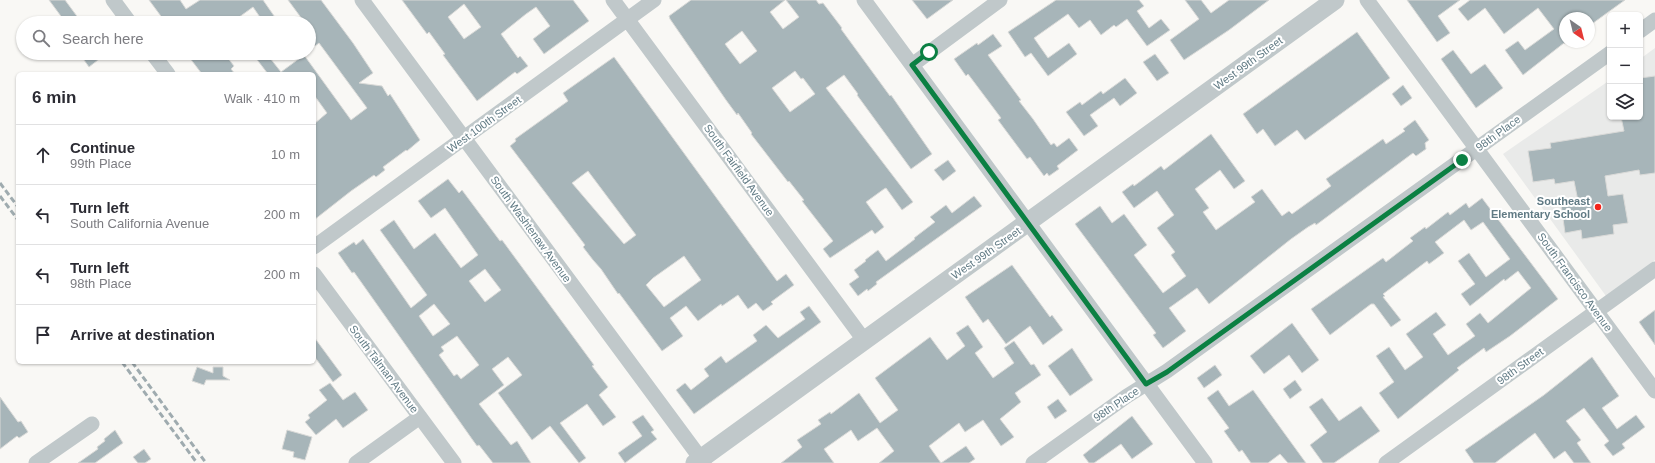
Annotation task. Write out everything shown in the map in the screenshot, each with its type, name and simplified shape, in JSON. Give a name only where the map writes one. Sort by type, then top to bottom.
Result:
[{"type":"street","points":[[113,0],[125,16]]},
{"type":"street","name":"South Washtenaw Avenue","points":[[362,0],[700,462]]},
{"type":"street","name":"South Fairfield Avenue","points":[[613,0],[864,340]]},
{"type":"street","name":"West 100th Street","points":[[316,246],[654,0]]},
{"type":"street","points":[[864,0],[1205,463]]},
{"type":"street","points":[[912,65],[1000,0]]},
{"type":"street","name":"West 99th Street","points":[[700,462],[864,340],[1335,0]]},
{"type":"street","name":"South Francisco Avenue","points":[[1367,0],[1655,391]]},
{"type":"street","points":[[1643,29],[1655,20]]},
{"type":"street","name":"98th Place","points":[[1033,463],[1127,396],[1167,372],[1607,55]]},
{"type":"street","points":[[157,60],[166,72]]},
{"type":"street","name":"98th Street","points":[[1386,463],[1655,269]]},
{"type":"street","name":"South Talman Avenue","points":[[316,277],[454,463]]},
{"type":"street","points":[[356,463],[420,417]]},
{"type":"street","points":[[36,463],[92,424]]},
{"type":"shaded area","name":"Southeast Elementary School","points":[[1655,48],[1655,260],[1606,296],[1503,154],[1607,82],[1607,120],[1643,120],[1643,57]]},
{"type":"building","points":[[49,0],[65,0],[77,16],[61,16]]},
{"type":"building","points":[[149,0],[180,0],[186,9],[200,0],[263,0],[274,16],[259,16],[253,7],[241,16],[161,16]]},
{"type":"building","points":[[288,0],[321,0],[373,73],[359,83],[382,86],[388,96],[390,94],[420,140],[407,151],[406,150],[383,167],[385,170],[376,177],[374,175],[316,218],[316,122],[327,113],[316,98],[316,72],[281,72],[297,60],[308,60],[351,120],[367,108],[319,43],[316,45],[316,16],[300,16]]},
{"type":"building","points":[[402,0],[573,0],[589,21],[544,54],[533,39],[550,26],[536,7],[526,14],[501,34],[518,58],[520,56],[528,66],[517,74],[515,72],[477,101],[443,55],[445,54],[429,32],[427,34]],"holes":[[[464,4],[481,27],[464,39],[448,17]]]},
{"type":"building","points":[[691,0],[785,0],[770,12],[783,29],[799,17],[786,0],[816,0],[819,4],[823,3],[890,96],[891,95],[932,154],[911,169],[844,75],[826,88],[913,202],[902,210],[886,188],[884,189],[866,202],[884,227],[875,234],[872,230],[830,258],[823,249],[833,241],[802,201],[804,200],[789,181],[788,182],[751,134],[752,133],[738,113],[737,115],[726,100],[669,16]],"holes":[[[742,31],[757,51],[740,64],[725,44]],[[795,71],[801,79],[803,78],[815,94],[790,112],[772,88]]]},
{"type":"building","points":[[912,0],[953,0],[927,19]]},
{"type":"building","points":[[1056,0],[1139,0],[1144,6],[1137,11],[1149,28],[1161,19],[1170,30],[1147,46],[1127,19],[1116,27],[1114,25],[1101,35],[1090,20],[1079,28],[1068,14],[1034,38],[1048,58],[1069,43],[1077,54],[1048,76],[1031,53],[1025,57],[1008,32]]},
{"type":"building","points":[[1185,0],[1201,0],[1211,13],[1229,0],[1269,0],[1229,30],[1184,60],[1170,40],[1199,19]]},
{"type":"building","points":[[1407,0],[1460,0],[1438,16],[1450,33],[1437,42]]},
{"type":"building","points":[[1470,0],[1625,0],[1595,22],[1595,12],[1559,12],[1559,47],[1523,75],[1505,50],[1518,41],[1525,50],[1554,29],[1538,8],[1504,34],[1485,8],[1468,21],[1458,9]]},
{"type":"building","points":[[1357,32],[1390,78],[1305,140],[1297,130],[1275,146],[1263,129],[1257,134],[1243,114]]},
{"type":"building","points":[[993,34],[1002,46],[988,55],[1021,100],[1019,101],[1051,145],[1054,143],[1057,147],[1069,138],[1078,150],[1057,166],[1059,169],[1049,176],[1047,173],[1044,176],[1030,157],[1027,159],[998,120],[1001,118],[968,74],[966,76],[954,59]]},
{"type":"building","points":[[1453,50],[1471,74],[1485,64],[1503,88],[1476,108],[1441,59]]},
{"type":"building","points":[[1155,54],[1169,73],[1157,81],[1143,62]]},
{"type":"building","points":[[614,57],[777,281],[786,274],[794,285],[771,302],[773,304],[763,311],[756,303],[748,309],[738,295],[722,306],[721,304],[698,321],[686,306],[670,318],[683,336],[662,351],[583,247],[585,245],[510,146],[516,141],[515,139],[568,101],[563,93]],"holes":[[[588,171],[636,235],[624,244],[572,183]],[[684,256],[701,280],[664,307],[646,285],[653,278]]]},
{"type":"building","points":[[84,60],[98,60],[89,67]]},
{"type":"building","points":[[191,60],[229,60],[234,66],[231,69],[233,72],[200,72]]},
{"type":"building","points":[[257,60],[272,60],[281,72],[266,72]]},
{"type":"building","points":[[1655,76],[1655,173],[1640,175],[1639,170],[1605,176],[1608,196],[1623,194],[1628,223],[1613,225],[1614,234],[1582,239],[1581,230],[1565,233],[1561,204],[1578,201],[1574,181],[1555,184],[1554,179],[1533,182],[1528,151],[1551,148],[1550,143],[1624,131],[1622,120],[1643,120],[1643,78]]},
{"type":"building","points":[[1125,78],[1137,93],[1120,106],[1114,98],[1090,115],[1098,126],[1084,136],[1066,112],[1080,102],[1082,105],[1101,91],[1103,94]]},
{"type":"building","points":[[1403,85],[1412,98],[1401,106],[1392,94]]},
{"type":"building","points":[[1415,120],[1429,140],[1425,143],[1426,149],[1416,156],[1413,153],[1316,225],[1315,223],[1291,239],[1209,304],[1197,288],[1169,308],[1186,331],[1163,348],[1153,335],[1156,333],[1075,224],[1100,206],[1112,223],[1124,214],[1147,245],[1134,255],[1163,293],[1186,276],[1171,255],[1175,252],[1157,228],[1174,215],[1157,191],[1134,208],[1122,192],[1133,184],[1134,186],[1161,166],[1164,170],[1211,134],[1245,181],[1234,189],[1220,170],[1195,189],[1209,208],[1203,212],[1216,230],[1255,202],[1251,197],[1262,189],[1282,216],[1289,211],[1292,214],[1331,186],[1326,179],[1383,139],[1386,144],[1405,131],[1403,129]]},
{"type":"building","points":[[948,160],[956,171],[943,181],[934,170]]},
{"type":"building","points":[[448,179],[459,193],[462,190],[500,241],[502,240],[594,365],[592,366],[608,387],[599,395],[616,417],[603,426],[587,404],[560,423],[586,458],[579,463],[550,426],[532,440],[498,393],[522,375],[508,357],[492,369],[504,385],[479,404],[511,445],[517,441],[531,463],[493,463],[479,445],[477,446],[354,272],[352,273],[338,253],[354,242],[356,245],[363,239],[411,308],[427,295],[380,230],[394,220],[414,249],[435,233],[461,268],[478,255],[445,208],[431,218],[418,201]],"holes":[[[485,269],[501,290],[485,302],[469,281]],[[434,304],[450,324],[433,336],[419,316]],[[457,336],[479,365],[461,379],[457,374],[454,376],[439,355],[444,351],[441,347]]]},
{"type":"building","points":[[974,196],[982,206],[876,282],[877,284],[868,291],[867,289],[858,296],[849,284],[859,277],[854,270],[866,261],[865,260],[878,250],[886,261],[935,222],[930,217],[946,205],[952,213]]},
{"type":"building","points":[[1482,198],[1558,299],[1510,336],[1486,352],[1484,348],[1457,368],[1459,370],[1398,419],[1379,393],[1394,382],[1376,356],[1389,347],[1405,370],[1423,357],[1406,334],[1436,312],[1446,325],[1433,334],[1448,355],[1475,336],[1466,324],[1480,313],[1488,323],[1531,288],[1518,271],[1505,281],[1504,279],[1470,306],[1461,294],[1475,284],[1458,261],[1469,253],[1486,277],[1510,259],[1483,222],[1471,230],[1464,220],[1435,242],[1444,253],[1429,264],[1427,261],[1383,294],[1385,296],[1383,297],[1401,320],[1391,327],[1374,304],[1371,304],[1330,335],[1311,309],[1383,258],[1386,262],[1413,241],[1410,238],[1425,227],[1426,229],[1448,212],[1450,215],[1466,203],[1469,208]]},
{"type":"building","points":[[1012,265],[1050,317],[1052,315],[1063,330],[1043,345],[1030,326],[1006,344],[988,319],[983,323],[965,297]]},
{"type":"building","points":[[809,306],[821,322],[694,414],[676,390],[685,383],[691,390],[709,376],[704,369],[721,356],[726,363],[757,341],[753,335],[766,325],[778,338],[805,319],[800,312]]},
{"type":"building","points":[[1655,310],[1655,345],[1639,322]]},
{"type":"building","points":[[1292,323],[1319,360],[1302,373],[1289,355],[1264,374],[1250,356]]},
{"type":"building","points":[[968,325],[983,347],[975,353],[993,378],[1014,363],[1004,348],[1014,341],[1031,365],[1034,364],[1041,375],[1015,393],[1021,402],[1000,419],[1014,437],[1001,446],[983,420],[965,432],[959,423],[929,446],[941,463],[879,463],[894,451],[877,428],[858,441],[851,430],[824,449],[834,463],[781,463],[802,447],[797,440],[821,424],[818,420],[830,412],[831,414],[859,393],[880,423],[898,410],[875,378],[930,337],[947,360],[965,346],[956,333]]},
{"type":"building","points":[[316,340],[342,375],[333,382],[316,359]]},
{"type":"building","points":[[1072,348],[1093,380],[1070,396],[1048,366]]},
{"type":"building","points":[[1592,357],[1619,396],[1602,408],[1617,429],[1636,415],[1645,427],[1622,444],[1625,448],[1613,456],[1604,445],[1609,441],[1584,408],[1566,421],[1581,440],[1577,443],[1591,463],[1574,463],[1565,451],[1554,459],[1535,433],[1495,463],[1474,463],[1465,450],[1544,395]]},
{"type":"building","points":[[1215,365],[1222,375],[1204,388],[1197,378]]},
{"type":"building","points":[[197,367],[213,373],[213,367],[223,367],[223,376],[230,380],[206,380],[204,385],[192,381]]},
{"type":"building","points":[[1295,380],[1302,390],[1290,399],[1283,389]]},
{"type":"building","points":[[330,383],[343,400],[355,392],[368,410],[343,428],[336,419],[316,435],[305,422],[310,418],[308,415],[327,400],[319,390]]},
{"type":"building","points":[[1218,390],[1229,406],[1253,390],[1306,463],[1288,463],[1280,454],[1268,463],[1251,463],[1242,450],[1239,452],[1224,431],[1229,428],[1207,398]]},
{"type":"building","points":[[0,397],[18,422],[21,421],[28,432],[19,438],[17,436],[0,449]]},
{"type":"building","points":[[1322,398],[1339,421],[1361,406],[1380,431],[1334,463],[1323,463],[1310,445],[1327,432],[1309,407]]},
{"type":"building","points":[[1058,399],[1067,411],[1055,419],[1047,407]]},
{"type":"building","points":[[643,415],[654,430],[651,432],[657,439],[625,463],[618,453],[642,436],[632,422]]},
{"type":"building","points":[[1132,416],[1153,444],[1132,459],[1121,444],[1094,463],[1089,463],[1083,455]]},
{"type":"building","points":[[115,430],[123,443],[95,463],[78,463],[98,449],[97,447],[105,441],[104,439]]},
{"type":"building","points":[[287,430],[312,437],[305,460],[293,457],[294,452],[282,449]]},
{"type":"building","points":[[966,446],[975,459],[969,463],[941,463]]},
{"type":"building","points":[[144,449],[151,459],[145,463],[138,463],[133,457]]},
{"type":"railway","points":[[0,183],[16,204]]},
{"type":"railway","points":[[0,196],[16,217]]},
{"type":"railway","points":[[123,364],[197,463]]},
{"type":"railway","points":[[133,364],[206,463]]},
{"type":"place","name":"Southeast Elementary School","points":[[1598,207]]},
{"type":"route","points":[[929,52],[912,65],[1146,384],[1167,372],[1462,160]]}]
